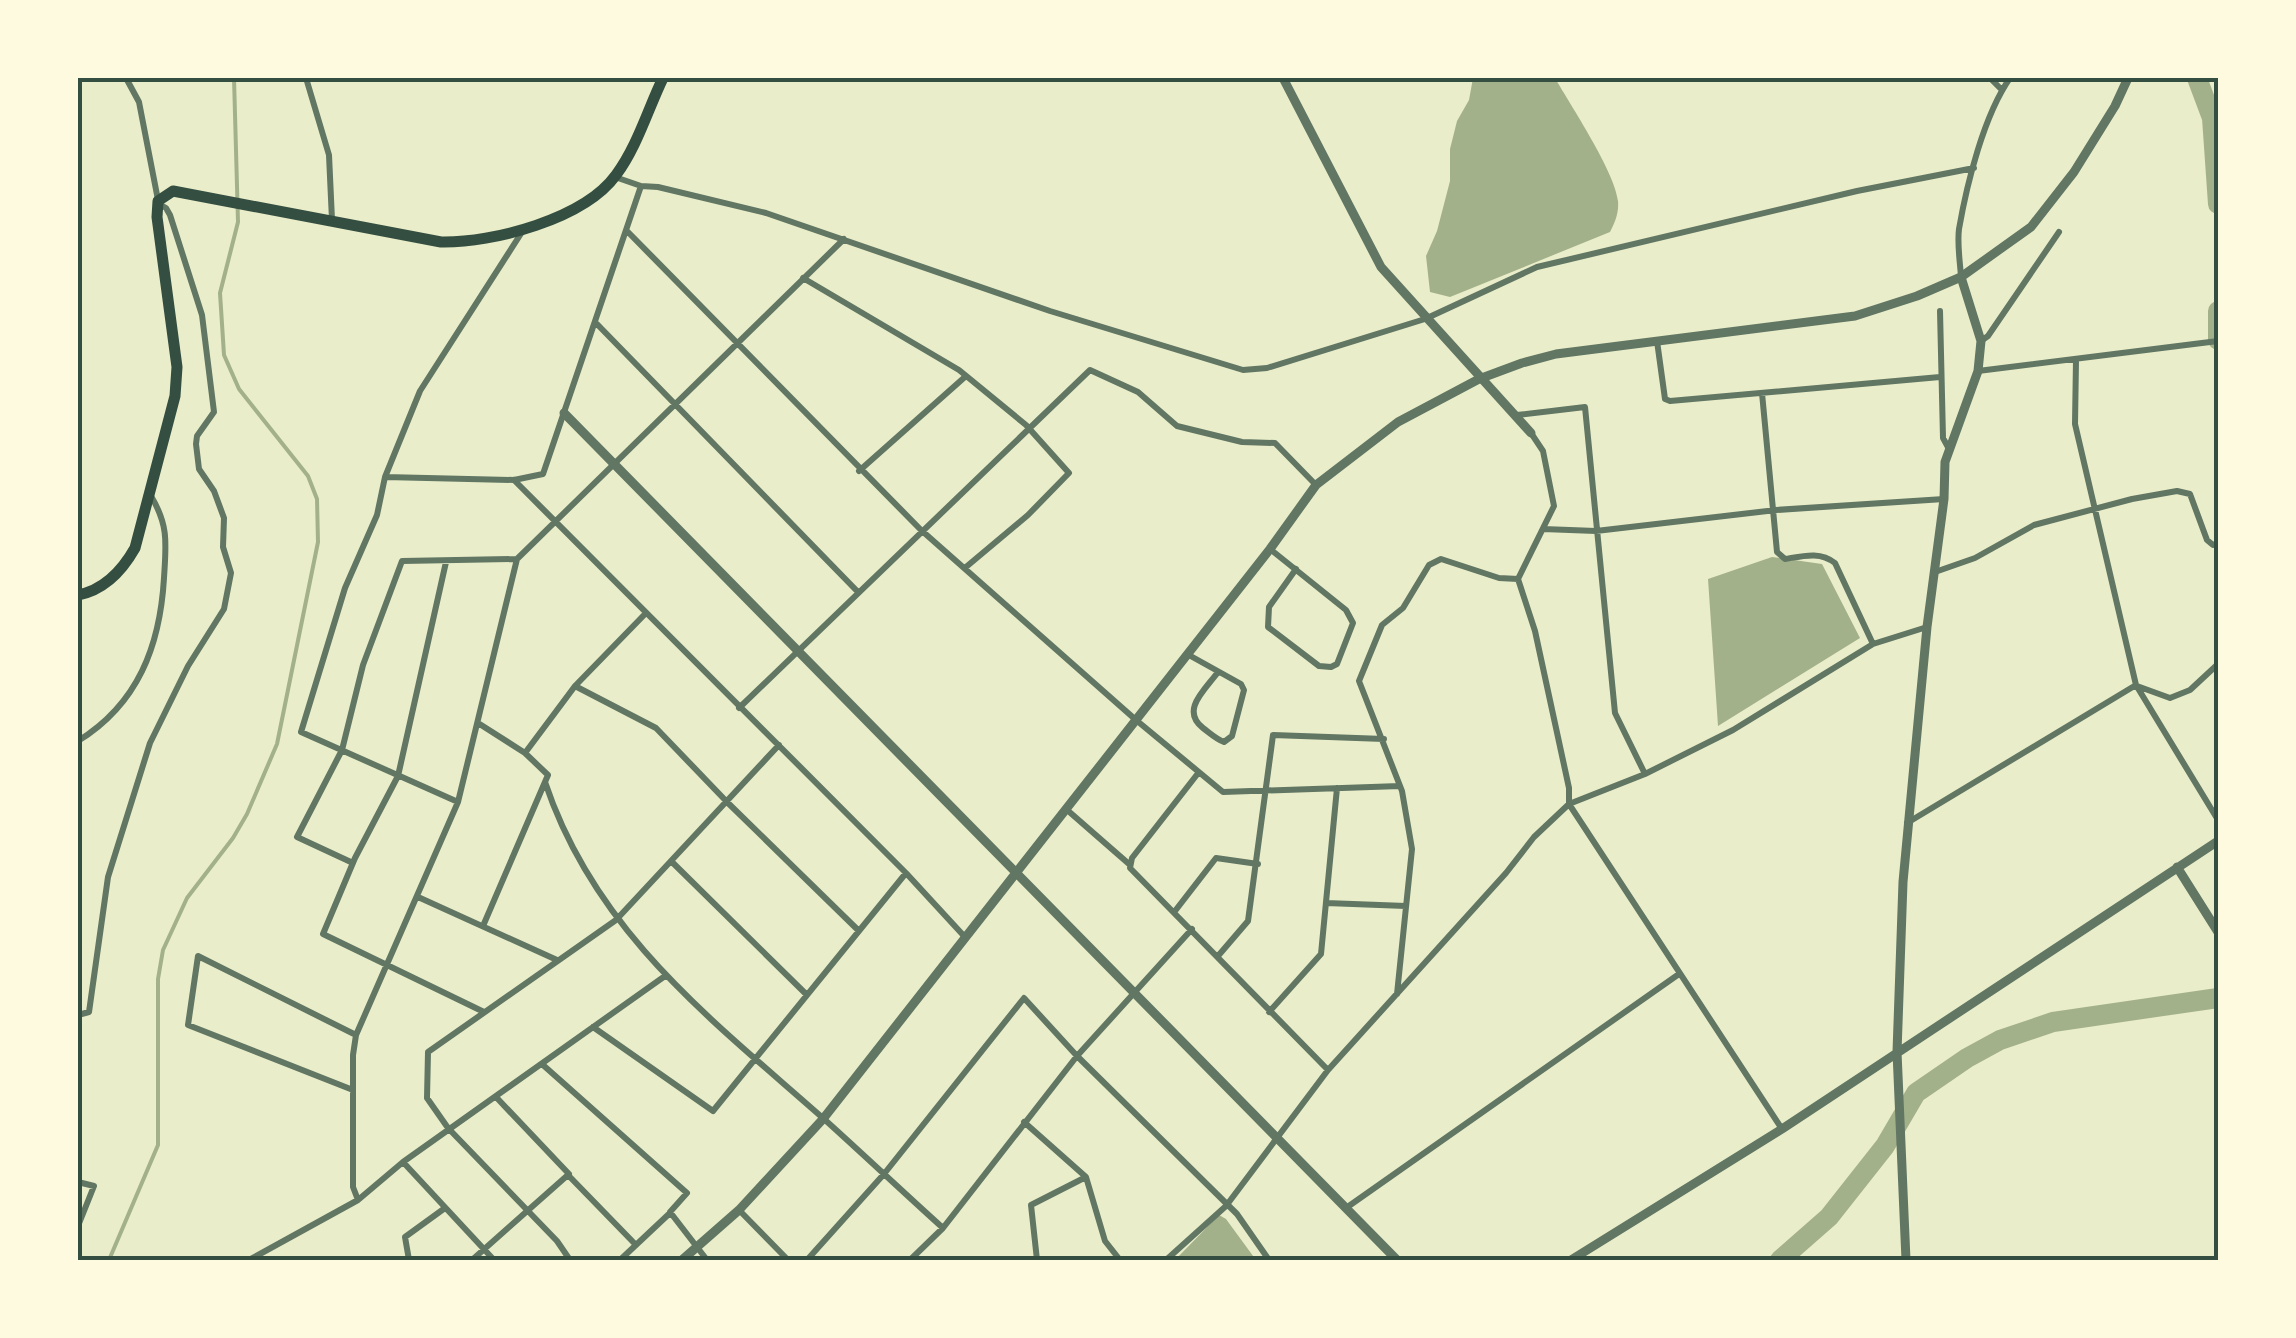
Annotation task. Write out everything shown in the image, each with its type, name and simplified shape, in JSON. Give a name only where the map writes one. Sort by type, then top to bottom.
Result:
[{"type":"main road","points":[[78,595],[94,592],[126,564],[136,548],[175,396],[177,367],[158,203],[173,191],[441,242],[464,242],[524,228],[588,200],[615,177],[663,78]]},
{"type":"street","points":[[78,1015],[89,1012],[92,1004],[92,976],[105,916],[108,876],[150,743],[188,666],[224,608],[231,572],[223,546],[221,505],[199,469],[196,444],[214,412],[202,316],[170,215],[158,203],[139,102],[126,78]]},
{"type":"street","points":[[306,78],[330,155],[332,222]]},
{"type":"street","points":[[1282,78],[1380,267],[1543,451],[1554,506],[1518,580],[1535,631],[1569,788],[1568,804],[1782,1130]]},
{"type":"street","points":[[1990,78],[2001,89]]},
{"type":"street","points":[[1906,1260],[1897,1052],[1906,824],[1949,449],[1978,371],[1981,341],[1961,277],[1958,232],[1974,168],[2001,89],[2010,78]]},
{"type":"street","points":[[682,1260],[739,1210],[824,1119],[1270,549],[1316,484],[1398,422],[1522,362],[1556,354],[1841,319],[1903,301],[1961,277],[2031,227],[2074,172],[2128,78]]},
{"type":"street","points":[[615,177],[766,213],[1050,311],[1243,370],[1267,368],[1425,319],[1536,267],[1857,191],[1974,168]]},
{"type":"street","points":[[385,477],[514,480],[543,474],[641,186]]},
{"type":"street","points":[[458,802],[300,732],[345,588],[377,516],[385,477],[420,391],[524,228]]},
{"type":"street","points":[[627,231],[921,530],[1223,792],[1400,786]]},
{"type":"street","points":[[1981,341],[2059,232]]},
{"type":"street","points":[[358,1200],[353,1187],[352,1054],[356,1035],[458,802],[518,560],[844,238]]},
{"type":"street","points":[[803,278],[966,376],[1028,427],[1069,473],[1028,515],[966,567]]},
{"type":"street","points":[[1940,311],[1943,438],[1949,449]]},
{"type":"street","points":[[596,322],[857,591]]},
{"type":"street","points":[[1978,371],[2218,341]]},
{"type":"street","points":[[1657,342],[1665,400],[1940,377]]},
{"type":"street","points":[[2076,360],[2075,424],[2136,685],[2218,820]]},
{"type":"street","points":[[739,708],[1090,370],[1138,392],[1177,426],[1242,442],[1275,443],[1316,484]]},
{"type":"street","points":[[860,470],[966,376]]},
{"type":"street","points":[[1762,393],[1777,552],[1786,558],[1813,554],[1834,563],[1873,644]]},
{"type":"street","points":[[1515,416],[1585,407],[1615,713],[1644,774]]},
{"type":"street","points":[[564,413],[1397,1260]]},
{"type":"street","points":[[514,480],[964,936]]},
{"type":"street","points":[[1935,572],[1975,558],[2034,526],[2177,491],[2190,494],[2207,540],[2213,545],[2218,543]]},
{"type":"street","points":[[78,741],[96,730],[124,701],[144,673],[155,642],[166,540],[164,517],[150,495]]},
{"type":"street","points":[[1543,529],[1596,531],[1776,510],[1944,499]]},
{"type":"street","points":[[1270,549],[1296,569],[1351,616],[1353,623],[1331,668],[1319,666],[1268,627],[1269,607],[1296,569]]},
{"type":"street","points":[[1397,996],[1412,849],[1400,786],[1359,682],[1382,625],[1404,608],[1429,565],[1441,559],[1499,578],[1518,580]]},
{"type":"street","points":[[353,863],[297,837],[342,750],[363,665],[402,561],[518,560]]},
{"type":"street","points":[[446,562],[398,776],[353,863],[323,934],[485,1012]]},
{"type":"street","points":[[525,752],[575,686],[645,614]]},
{"type":"street","points":[[1166,1260],[1226,1206],[1328,1070],[1534,837],[1568,804],[1644,774],[1732,730],[1873,644],[1927,627]]},
{"type":"street","points":[[1187,654],[1241,684],[1244,690],[1232,736],[1224,742],[1218,741],[1192,716],[1194,706],[1218,672]]},
{"type":"street","points":[[2136,685],[2170,698],[2190,690],[2218,664]]},
{"type":"street","points":[[1906,824],[2136,685]]},
{"type":"street","points":[[575,686],[656,728],[859,931]]},
{"type":"street","points":[[478,723],[525,752],[548,775],[483,926]]},
{"type":"street","points":[[1218,956],[1248,921],[1273,735],[1384,740]]},
{"type":"street","points":[[570,1260],[529,1211],[448,1128],[427,1098],[428,1052],[616,920],[779,746]]},
{"type":"street","points":[[1129,864],[1200,772]]},
{"type":"street","points":[[544,782],[559,826],[616,920],[666,976],[943,1228]]},
{"type":"street","points":[[1269,1012],[1321,954],[1337,788]]},
{"type":"street","points":[[1066,808],[1129,864],[1328,1070]]},
{"type":"street","points":[[1571,1260],[1782,1130],[2218,841]]},
{"type":"street","points":[[1174,911],[1216,858],[1258,864]]},
{"type":"street","points":[[672,862],[807,995]]},
{"type":"street","points":[[2177,867],[2218,932]]},
{"type":"street","points":[[593,1027],[712,1112],[906,873]]},
{"type":"street","points":[[418,897],[558,960]]},
{"type":"street","points":[[1326,903],[1406,906]]},
{"type":"street","points":[[910,1260],[943,1228],[1077,1056],[1192,930]]},
{"type":"street","points":[[353,1090],[188,1025],[198,956],[356,1035]]},
{"type":"street","points":[[1346,1208],[1679,974]]},
{"type":"street","points":[[249,1260],[358,1200],[448,1128],[666,976]]},
{"type":"street","points":[[807,1260],[884,1174],[1024,998],[1077,1056],[1238,1214],[1270,1260]]},
{"type":"street","points":[[543,1065],[687,1193],[620,1260]]},
{"type":"street","points":[[496,1097],[636,1245]]},
{"type":"street","points":[[1024,1122],[1086,1177],[1105,1241],[1120,1260]]},
{"type":"street","points":[[403,1162],[494,1260]]},
{"type":"street","points":[[472,1260],[568,1174]]},
{"type":"street","points":[[1038,1260],[1031,1205],[1086,1177]]},
{"type":"street","points":[[78,1182],[94,1186],[78,1226]]},
{"type":"street","points":[[408,1260],[405,1237],[446,1208]]},
{"type":"street","points":[[739,1210],[788,1260]]},
{"type":"street","points":[[670,1212],[707,1260]]},
{"type":"shaded area","points":[[1473,78],[1555,78],[1609,173],[1618,210],[1610,232],[1450,297],[1430,292],[1426,256],[1450,181],[1450,149],[1457,121],[1469,100]]},
{"type":"shaded area","points":[[1772,557],[1822,564],[1860,638],[1718,726],[1708,579]]},
{"type":"shaded area","points":[[1219,1215],[1256,1260],[1175,1260]]},
{"type":"waterway","points":[[109,1260],[158,1145],[158,979],[163,950],[187,898],[247,814],[277,744],[318,542],[317,499],[308,476],[239,389],[224,355],[220,293],[238,222],[234,78]]},
{"type":"waterway","points":[[2197,78],[2212,118],[2218,204]]},
{"type":"waterway","points":[[2218,311],[2218,340]]},
{"type":"waterway","points":[[1780,1260],[1829,1217],[1885,1146],[1916,1093],[1967,1058],[2000,1040],[2053,1022],[2218,998]]},
{"type":"waterway","points":[[2214,1000],[2218,1005]]}]
